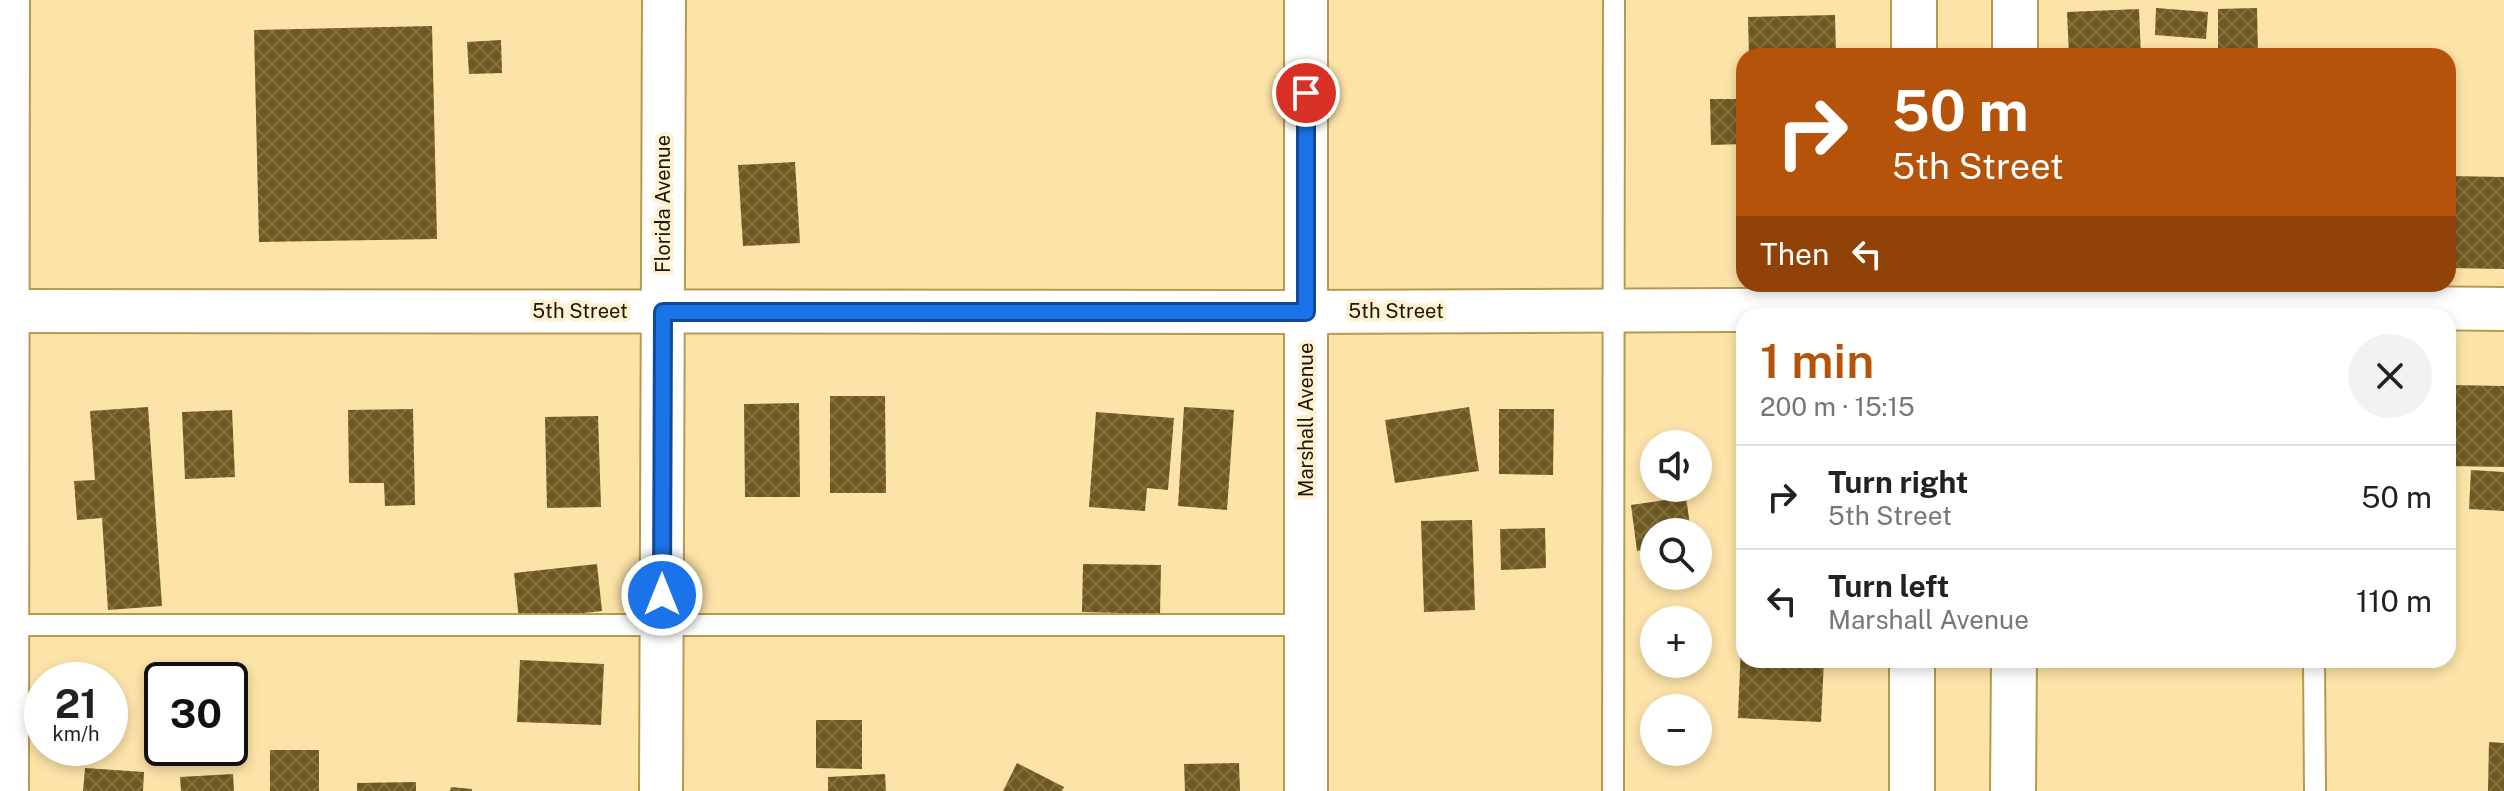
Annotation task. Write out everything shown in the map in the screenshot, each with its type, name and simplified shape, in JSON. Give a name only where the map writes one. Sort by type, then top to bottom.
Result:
[{"type":"street","points":[[7,791],[4,311],[8,0]]},
{"type":"street","name":"Florida Avenue","points":[[661,791],[664,0]]},
{"type":"street","name":"Marshall Avenue","points":[[1306,0],[1306,791]]},
{"type":"street","points":[[1914,0],[1914,48]]},
{"type":"street","points":[[2015,0],[2015,48]]},
{"type":"street","name":"5th Street","points":[[4,311],[1614,311],[1913,303],[2200,308]]},
{"type":"street","name":"5th Street","points":[[2456,309],[2504,309]]},
{"type":"street","points":[[1912,668],[1912,791]]},
{"type":"street","points":[[2013,791],[2014,668]]},
{"type":"lane","points":[[1613,791],[1614,0]]},
{"type":"lane","points":[[4,625],[1306,625]]},
{"type":"lane","points":[[2314,668],[2315,791]]},
{"type":"building","points":[[2156,8],[2208,12],[2206,39],[2155,35]]},
{"type":"building","points":[[2257,8],[2258,48],[2218,48],[2218,9]]},
{"type":"building","points":[[2139,9],[2141,48],[2069,48],[2067,12]]},
{"type":"building","points":[[1835,15],[1836,48],[1749,48],[1748,17]]},
{"type":"building","points":[[432,26],[437,239],[259,242],[254,30]]},
{"type":"building","points":[[501,40],[502,73],[469,74],[467,42]]},
{"type":"building","points":[[1710,99],[1736,99],[1736,144],[1711,145]]},
{"type":"building","points":[[795,162],[800,243],[743,246],[738,165]]},
{"type":"building","points":[[2456,176],[2504,177],[2504,269],[2456,268]]},
{"type":"building","points":[[2456,385],[2504,386],[2504,467],[2456,466]]},
{"type":"building","points":[[830,396],[885,396],[886,493],[830,493]]},
{"type":"building","points":[[799,403],[800,497],[745,497],[744,404]]},
{"type":"building","points":[[148,407],[162,606],[108,610],[102,518],[77,520],[74,481],[95,480],[90,411]]},
{"type":"building","points":[[1184,407],[1234,410],[1227,510],[1178,506]]},
{"type":"building","points":[[1469,407],[1479,471],[1395,483],[1385,420]]},
{"type":"building","points":[[413,409],[415,505],[385,506],[384,483],[349,483],[348,410]]},
{"type":"building","points":[[1499,409],[1554,409],[1553,475],[1499,474]]},
{"type":"building","points":[[232,410],[235,477],[185,479],[182,412]]},
{"type":"building","points":[[1096,412],[1174,418],[1168,490],[1147,488],[1145,511],[1089,507]]},
{"type":"building","points":[[598,416],[601,507],[547,508],[545,417]]},
{"type":"building","points":[[2471,470],[2504,472],[2504,511],[2469,509]]},
{"type":"building","points":[[1687,502],[1689,518],[1640,518],[1640,550],[1637,551],[1631,505]]},
{"type":"building","points":[[1472,520],[1475,610],[1424,612],[1421,521]]},
{"type":"building","points":[[1545,528],[1546,568],[1501,570],[1500,529]]},
{"type":"building","points":[[597,564],[602,611],[519,620],[514,573]]},
{"type":"building","points":[[1083,564],[1161,565],[1160,614],[1082,612]]},
{"type":"building","points":[[520,660],[604,664],[601,725],[517,722]]},
{"type":"building","points":[[1740,668],[1824,668],[1821,722],[1738,718]]},
{"type":"building","points":[[816,720],[862,720],[862,769],[816,768]]},
{"type":"building","points":[[2489,742],[2504,743],[2504,791],[2488,791]]},
{"type":"building","points":[[270,750],[319,750],[319,791],[270,791]]},
{"type":"building","points":[[1017,763],[1064,787],[1062,791],[1003,791]]},
{"type":"building","points":[[1239,763],[1240,791],[1185,791],[1184,764]]},
{"type":"building","points":[[85,768],[144,772],[143,791],[83,791]]},
{"type":"building","points":[[233,774],[234,791],[181,791],[180,777]]},
{"type":"building","points":[[885,774],[886,791],[828,791],[828,777]]},
{"type":"building","points":[[416,782],[416,791],[357,791],[357,783]]},
{"type":"building","points":[[451,787],[472,789],[472,791],[450,791]]},
{"type":"route","points":[[662,595],[663,312],[1306,312],[1306,93]]}]
